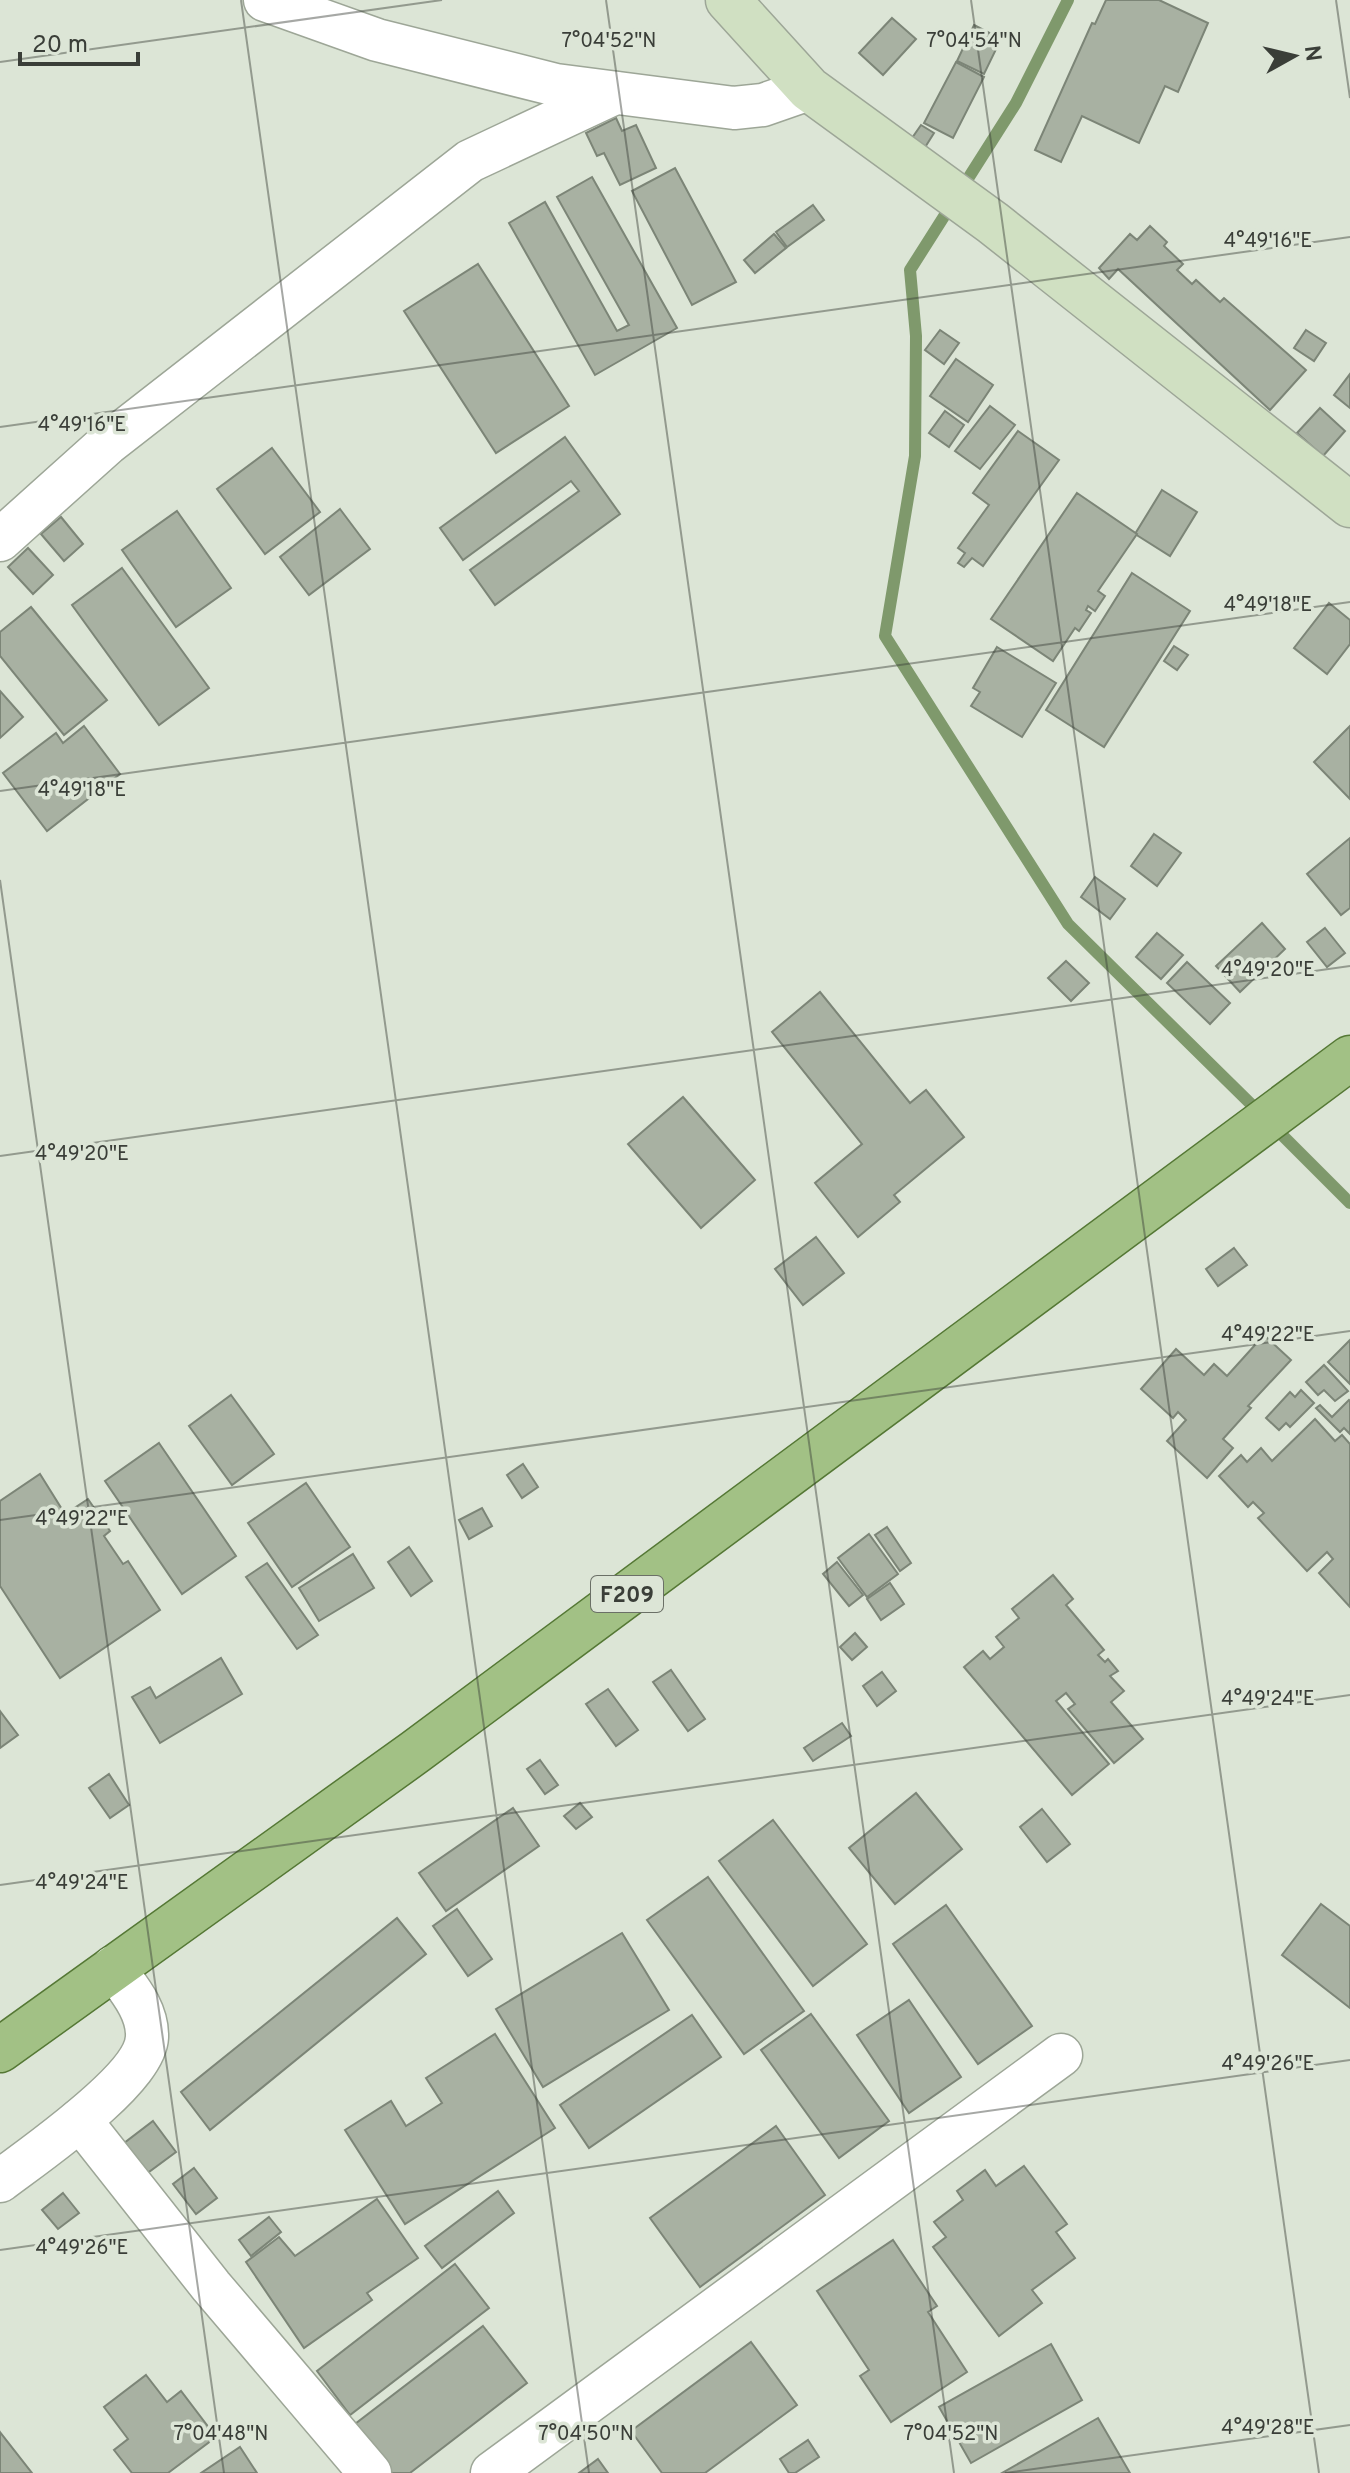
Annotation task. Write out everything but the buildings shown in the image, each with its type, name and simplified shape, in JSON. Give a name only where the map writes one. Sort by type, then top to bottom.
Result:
[{"type":"main road","points":[[728,0],[809,89],[993,223],[1350,505]]},
{"type":"main road","name":"F209","points":[[0,2050],[415,1752],[1350,1058]]},
{"type":"street","points":[[265,0],[377,40],[556,85],[734,108],[763,105],[809,89]]},
{"type":"street","points":[[0,540],[107,444],[470,161],[615,93]]},
{"type":"street","points":[[0,2181],[80,2120],[140,2060],[147,2039],[145,2022],[138,2002],[113,1967]]},
{"type":"street","points":[[492,2473],[1061,2055]]},
{"type":"street","points":[[80,2120],[211,2286],[370,2473]]},
{"type":"waterway","points":[[1068,0],[1016,103],[910,270],[916,336],[915,456],[885,636],[1068,924],[1260,1113]]},
{"type":"waterway","points":[[1273,1126],[1350,1203]]}]
